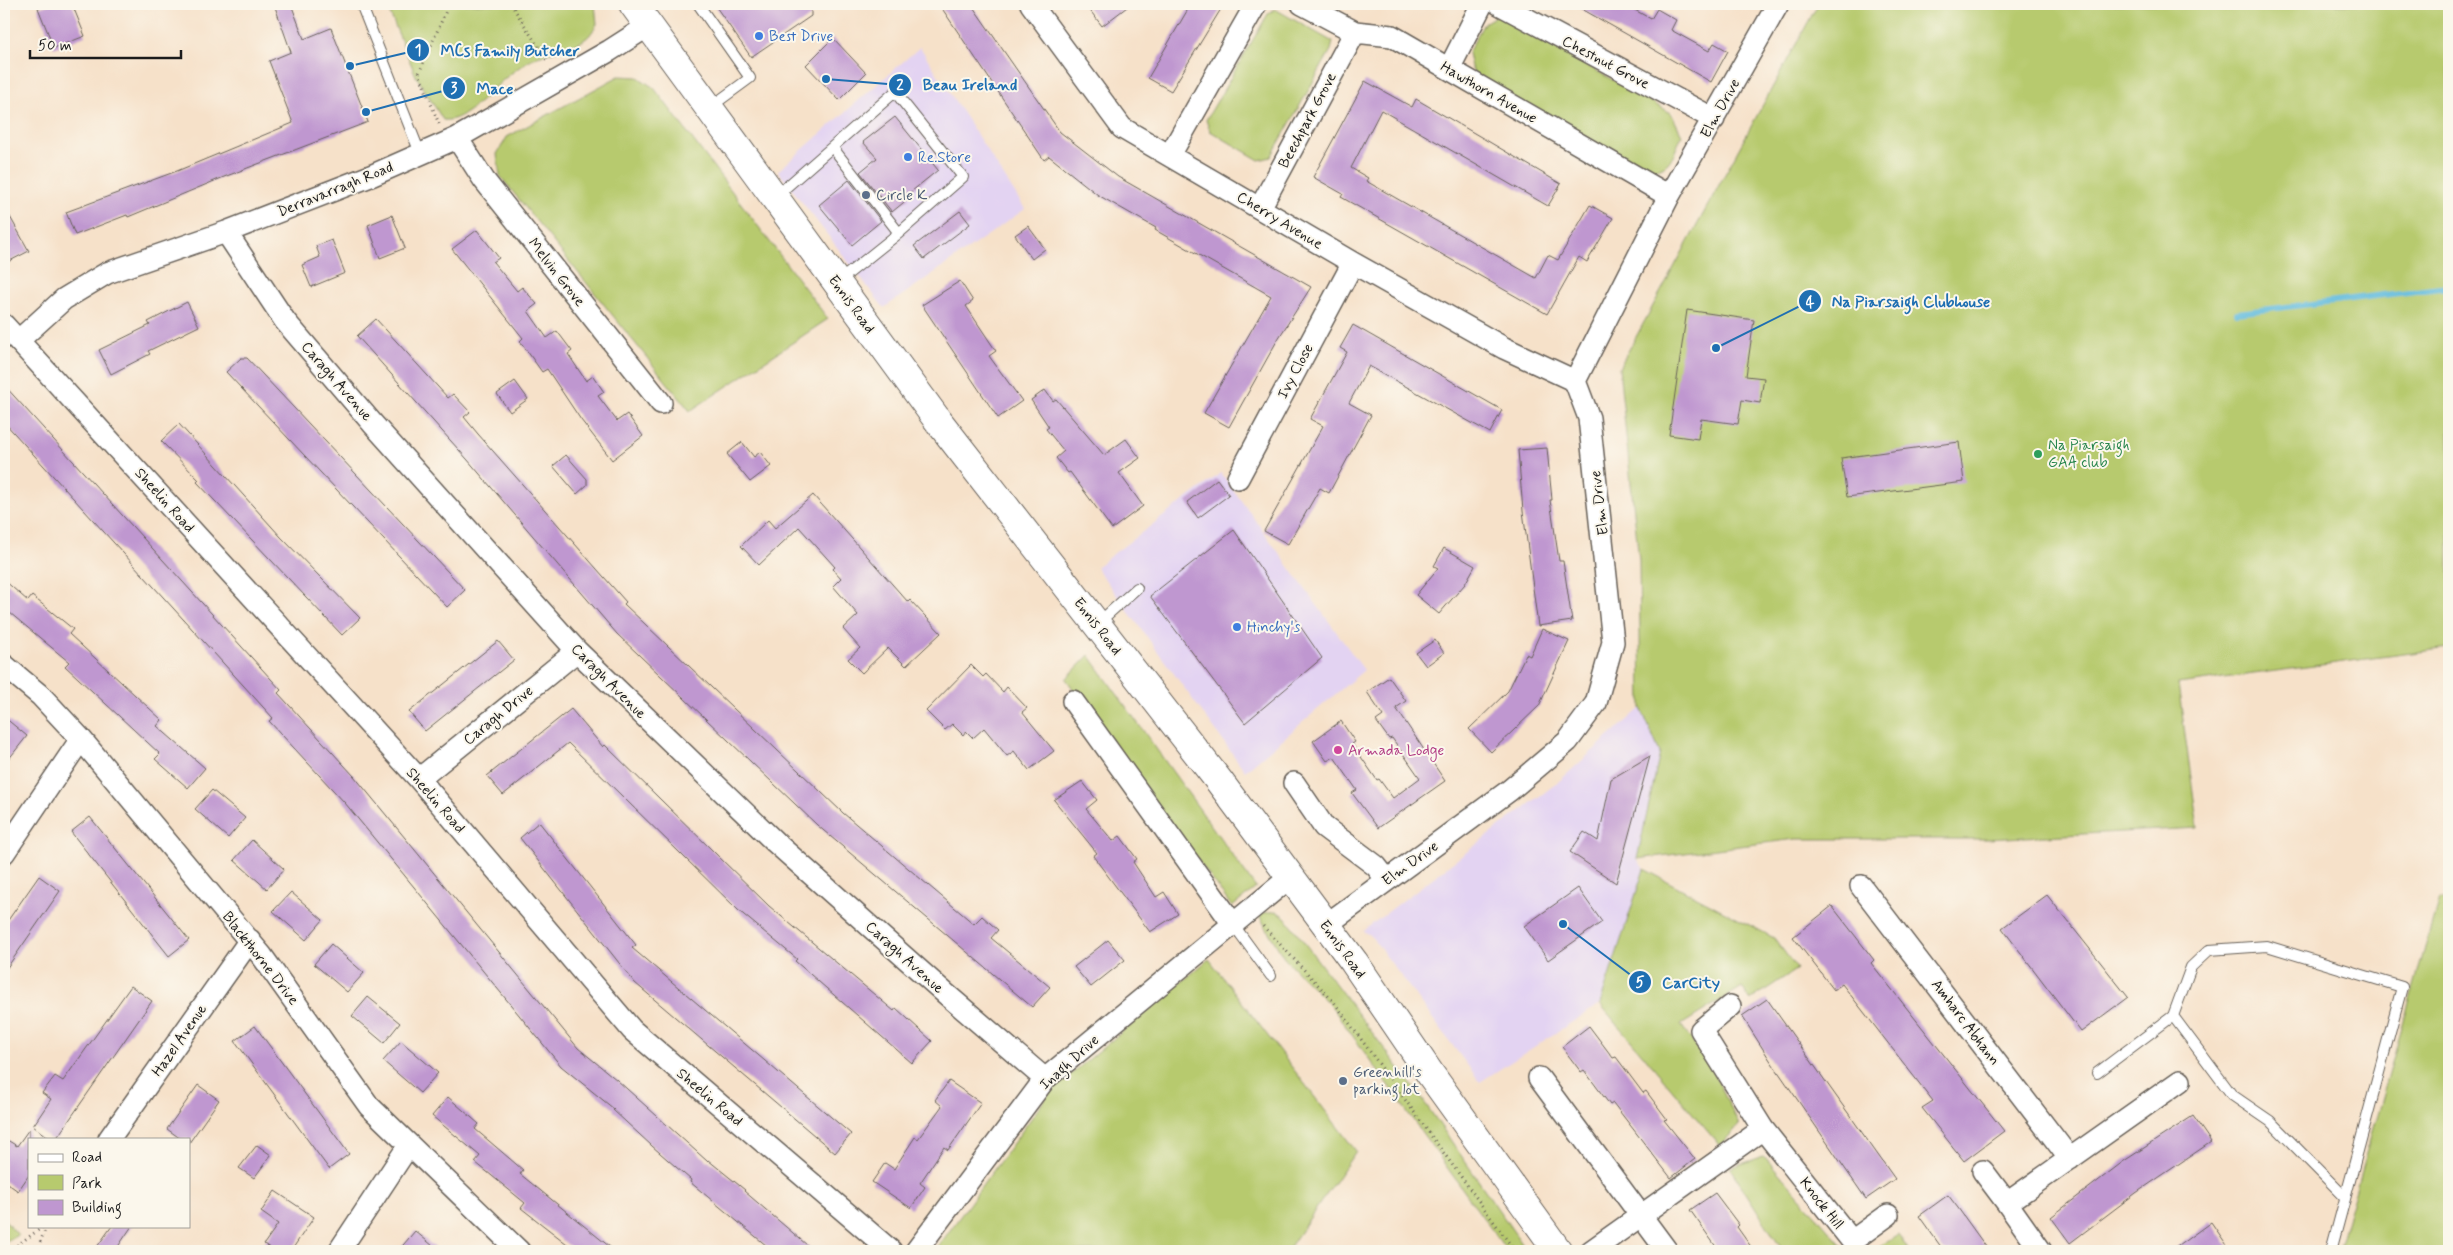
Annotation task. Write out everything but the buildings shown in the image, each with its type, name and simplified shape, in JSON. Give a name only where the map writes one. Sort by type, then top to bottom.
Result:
[{"type":"main road","name":"Ennis Road","points":[[642,13],[709,109],[936,418],[1219,781],[1326,925],[1558,1251]]},
{"type":"street","name":"Cherry Avenue","points":[[1031,4],[1122,128],[1352,263],[1504,348],[1575,382]]},
{"type":"street","points":[[1170,155],[1256,4]]},
{"type":"street","name":"Hawthorn Avenue","points":[[1302,4],[1355,32],[1392,36],[1669,196]]},
{"type":"street","points":[[1449,69],[1482,4]]},
{"type":"street","name":"Chestnut Grove","points":[[1499,4],[1714,120]]},
{"type":"street","name":"Elm Drive","points":[[1326,925],[1510,790],[1568,742],[1596,703],[1613,642],[1589,418],[1575,382],[1669,196],[1714,120],[1778,4]]},
{"type":"street","name":"Derravarragh Road","points":[[19,340],[64,299],[107,273],[226,232],[372,175],[417,145],[457,138],[559,80],[642,13]]},
{"type":"street","name":"Beechpark Grove","points":[[1260,208],[1355,32]]},
{"type":"street","name":"Melvin Grove","points":[[457,138],[484,180],[661,403]]},
{"type":"street","name":"Caragh Avenue","points":[[226,232],[285,321],[373,424],[577,651],[775,842],[1045,1079]]},
{"type":"street","name":"Ivy Close","points":[[1238,478],[1352,263]]},
{"type":"street","name":"Sheelin Road","points":[[4,325],[419,779],[632,1030],[891,1251]]},
{"type":"street","name":"Caragh Drive","points":[[419,779],[577,651]]},
{"type":"street","name":"Blackthorne Drive","points":[[4,665],[41,696],[81,739],[250,940],[369,1106],[518,1251]]},
{"type":"street","points":[[1073,701],[1234,924]]},
{"type":"street","points":[[4,853],[81,739]]},
{"type":"street","points":[[1294,783],[1324,827],[1376,866],[1387,880]]},
{"type":"street","name":"Inagh Drive","points":[[916,1251],[1045,1079],[1290,878]]},
{"type":"street","name":"Amharc Abhann","points":[[1861,886],[2070,1159]]},
{"type":"street","name":"Hazel Avenue","points":[[109,1138],[250,940]]},
{"type":"street","name":"Knock Hill","points":[[1730,1006],[1701,1030],[1763,1129],[1852,1241],[1888,1214]]},
{"type":"street","points":[[1539,1078],[1642,1214],[1667,1251]]},
{"type":"street","points":[[2006,1203],[2180,1081]]},
{"type":"street","points":[[1591,1251],[1763,1129]]},
{"type":"street","points":[[339,1251],[409,1145]]},
{"type":"street","points":[[1983,1171],[2041,1251]]},
{"type":"lane","points":[[361,4],[417,145]]},
{"type":"lane","points":[[698,4],[750,78],[709,109]]},
{"type":"lane","points":[[774,198],[896,92],[962,177],[899,233],[837,283]]},
{"type":"lane","points":[[832,148],[899,233]]},
{"type":"lane","points":[[1097,624],[1137,588]]},
{"type":"lane","points":[[1234,924],[1271,976]]},
{"type":"lane","points":[[2097,1074],[2173,1016],[2191,967],[2209,950],[2267,946],[2402,987],[2344,1196],[2331,1251]]},
{"type":"lane","points":[[2173,1016],[2232,1095],[2270,1121],[2344,1196]]},
{"type":"path","points":[[417,145],[440,124],[419,73],[449,4]]},
{"type":"path","points":[[511,4],[559,80]]},
{"type":"path","points":[[1250,911],[1334,1002],[1515,1251]]},
{"type":"path","points":[[9,1251],[43,1228]]},
{"type":"path","points":[[36,1251],[45,1228]]},
{"type":"shaded area","points":[[920,47],[1025,209],[884,308],[778,171]]},
{"type":"shaded area","points":[[1221,473],[1364,670],[1245,771],[1096,567]]},
{"type":"shaded area","points":[[1641,708],[1660,753],[1637,859],[1644,869],[1600,1004],[1480,1082],[1371,936],[1363,931],[1557,783]]},
{"type":"green space","points":[[386,4],[595,4],[597,24],[589,36],[580,42],[530,60],[509,75],[470,111],[452,119],[443,120],[416,76]]},
{"type":"green space","name":"Na Piarsaigh GAA club","points":[[1818,4],[2449,4],[2449,648],[2178,684],[2198,828],[1987,839],[1796,839],[1637,859],[1660,753],[1641,708],[1639,560],[1619,368]]},
{"type":"green space","points":[[1275,9],[1333,42],[1331,50],[1271,157],[1259,160],[1210,131],[1206,120],[1268,14]]},
{"type":"green space","points":[[1498,15],[1671,113],[1682,135],[1668,163],[1657,169],[1638,169],[1477,79],[1471,67],[1468,53],[1484,23]]},
{"type":"green space","points":[[619,76],[638,77],[654,88],[828,319],[690,411],[500,176],[497,154],[507,137]]},
{"type":"green space","points":[[1089,655],[1256,888],[1232,907],[1066,679]]},
{"type":"green space","points":[[1644,869],[1774,938],[1797,969],[1750,1000],[1742,987],[1681,1025],[1711,1067],[1739,1125],[1720,1146],[1600,1004]]},
{"type":"green space","points":[[2439,899],[2449,902],[2449,1251],[2338,1251]]},
{"type":"green space","points":[[1276,911],[1285,917],[1420,1096],[1527,1251],[1507,1251],[1332,1007],[1284,958],[1260,917],[1263,913]]},
{"type":"green space","points":[[1209,959],[1356,1151],[1287,1251],[935,1251],[1051,1091]]},
{"type":"green space","points":[[1764,1156],[1847,1251],[1783,1251],[1730,1168]]},
{"type":"green space","points":[[4,1219],[18,1235],[4,1242]]},
{"type":"green space","points":[[1898,1234],[1909,1251],[1872,1251]]},
{"type":"waterway","points":[[2237,313],[2449,287]]},
{"type":"place","name":"Best Drive","points":[[759,36]]},
{"type":"place","name":"MCs Family Butcher","points":[[350,66]]},
{"type":"place","name":"Beau Ireland","points":[[826,79]]},
{"type":"place","name":"Mace","points":[[366,112]]},
{"type":"place","name":"Re.Store","points":[[908,157]]},
{"type":"place","name":"Circle K","points":[[866,195]]},
{"type":"place","name":"Na Piarsaigh Clubhouse","points":[[1716,348]]},
{"type":"place","name":"Na Piarsaigh GAA club","points":[[2038,454]]},
{"type":"place","name":"Hinchy's","points":[[1237,627]]},
{"type":"place","name":"Armada Lodge","points":[[1338,750]]},
{"type":"place","name":"CarCity","points":[[1563,924]]},
{"type":"place","name":"Greenhill's parking lot","points":[[1343,1081]]}]
